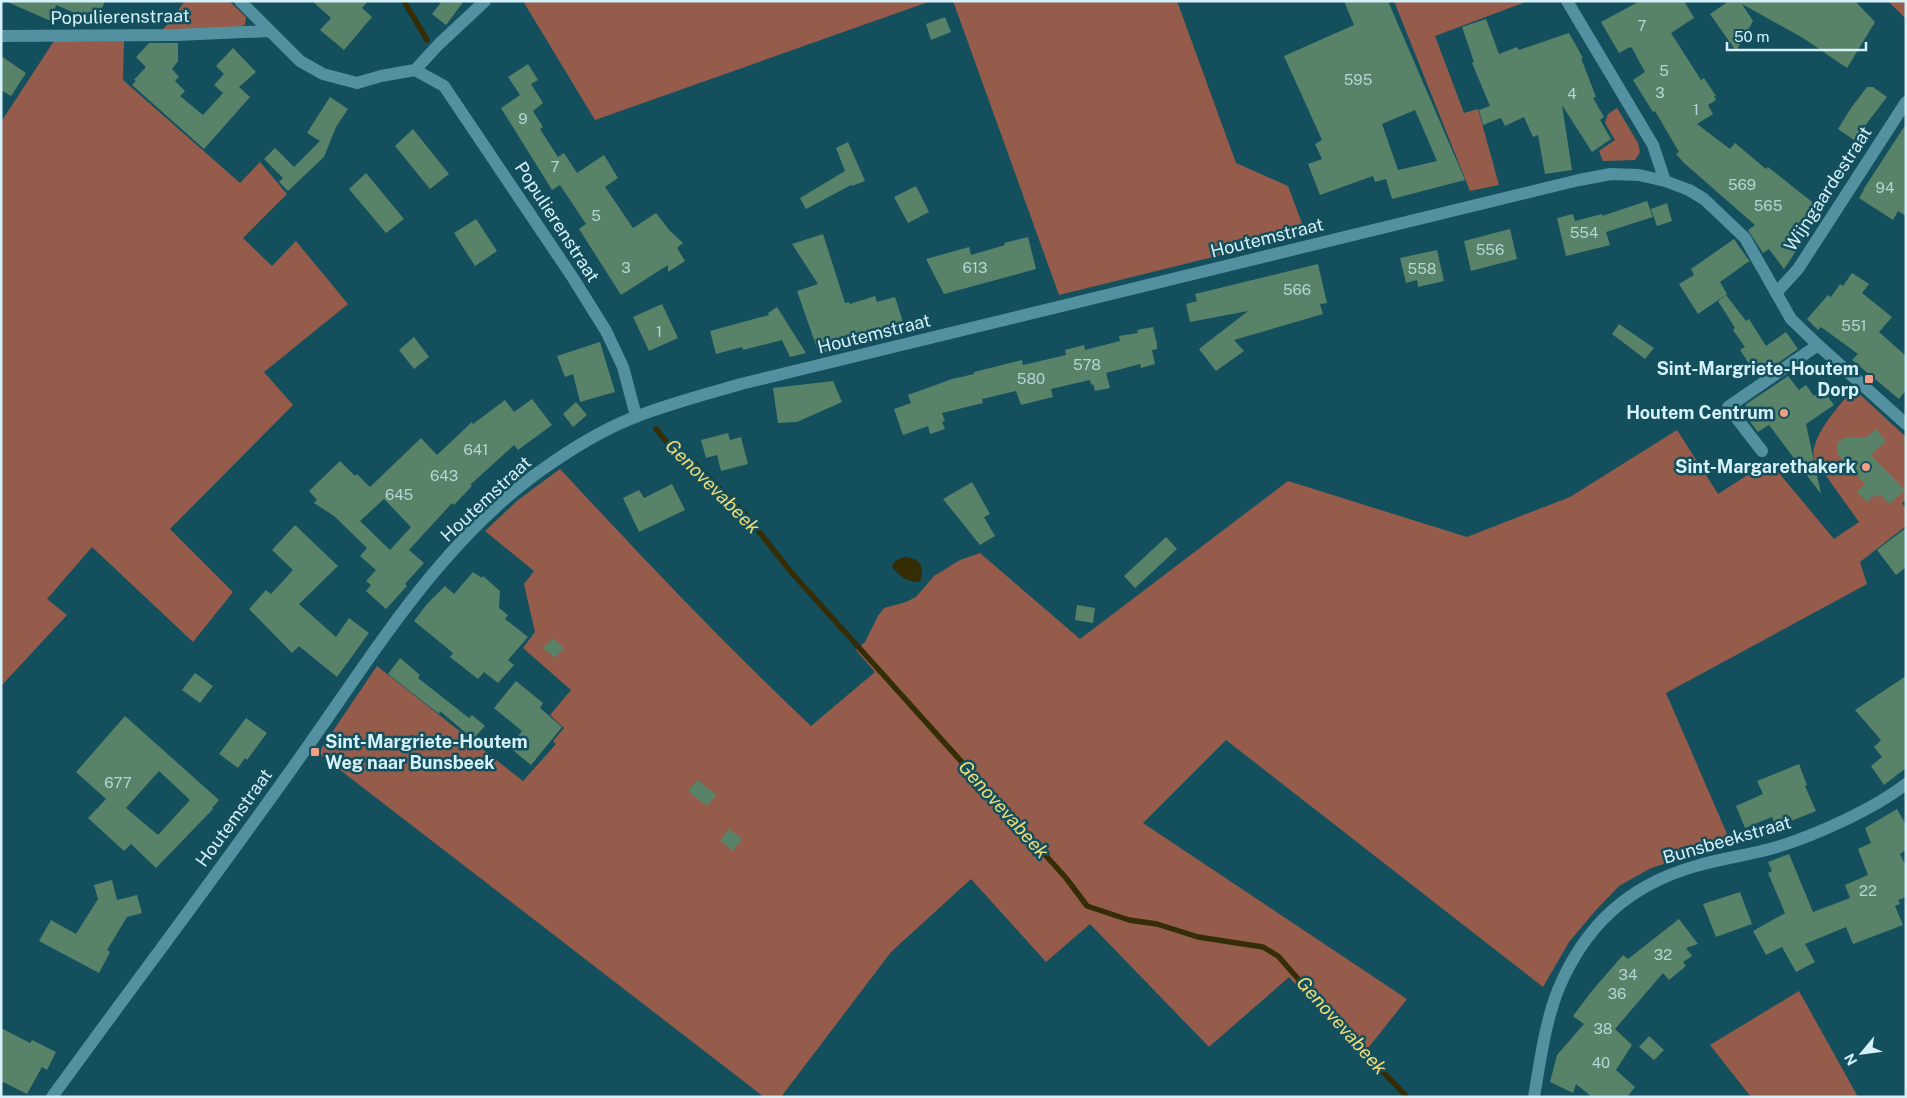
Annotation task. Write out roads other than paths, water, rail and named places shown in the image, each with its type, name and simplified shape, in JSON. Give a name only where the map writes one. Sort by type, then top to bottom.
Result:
[{"type":"street","points":[[240,1],[300,60],[323,74],[357,83],[381,76],[415,70],[439,44],[485,1]]},
{"type":"street","points":[[1567,1],[1653,145],[1665,181]]},
{"type":"street","name":"Populierenstraat","points":[[1,36],[176,35],[269,30]]},
{"type":"street","name":"Populierenstraat","points":[[415,70],[444,86],[574,278],[606,331],[623,367],[636,416]]},
{"type":"street","name":"Wijngaardestraat","points":[[1776,293],[1798,269],[1906,102]]},
{"type":"street","name":"Houtemstraat","points":[[52,1097],[302,755],[366,662],[428,581],[459,545],[527,481],[585,442],[636,416],[741,384],[1579,180],[1611,174],[1639,175],[1665,181],[1689,190],[1704,199],[1723,215],[1745,238],[1792,319],[1818,345],[1906,424]]},
{"type":"street","points":[[1762,451],[1728,407],[1818,345]]},
{"type":"street","name":"Bunsbeekstraat","points":[[1534,1097],[1550,1019],[1558,991],[1584,943],[1612,910],[1632,894],[1659,879],[1696,866],[1777,847],[1860,812],[1906,784]]},
{"type":"waterway","name":"Genovevabeek","points":[[404,1],[427,40]]},
{"type":"waterway","name":"Genovevabeek","points":[[656,429],[670,446],[698,467],[745,514],[791,572],[1066,878],[1087,906],[1129,920],[1157,924],[1198,937],[1263,947],[1278,956],[1343,1030],[1407,1097]]},
{"type":"place","name":"Sint-Margriete-Houtem Dorp","points":[[1869,379]]},
{"type":"place","name":"Houtem Centrum","points":[[1784,413]]},
{"type":"place","name":"Sint-Margarethakerk","points":[[1866,467]]},
{"type":"place","name":"Sint-Margriete-Houtem Weg naar Bunsbeek","points":[[315,752]]}]
